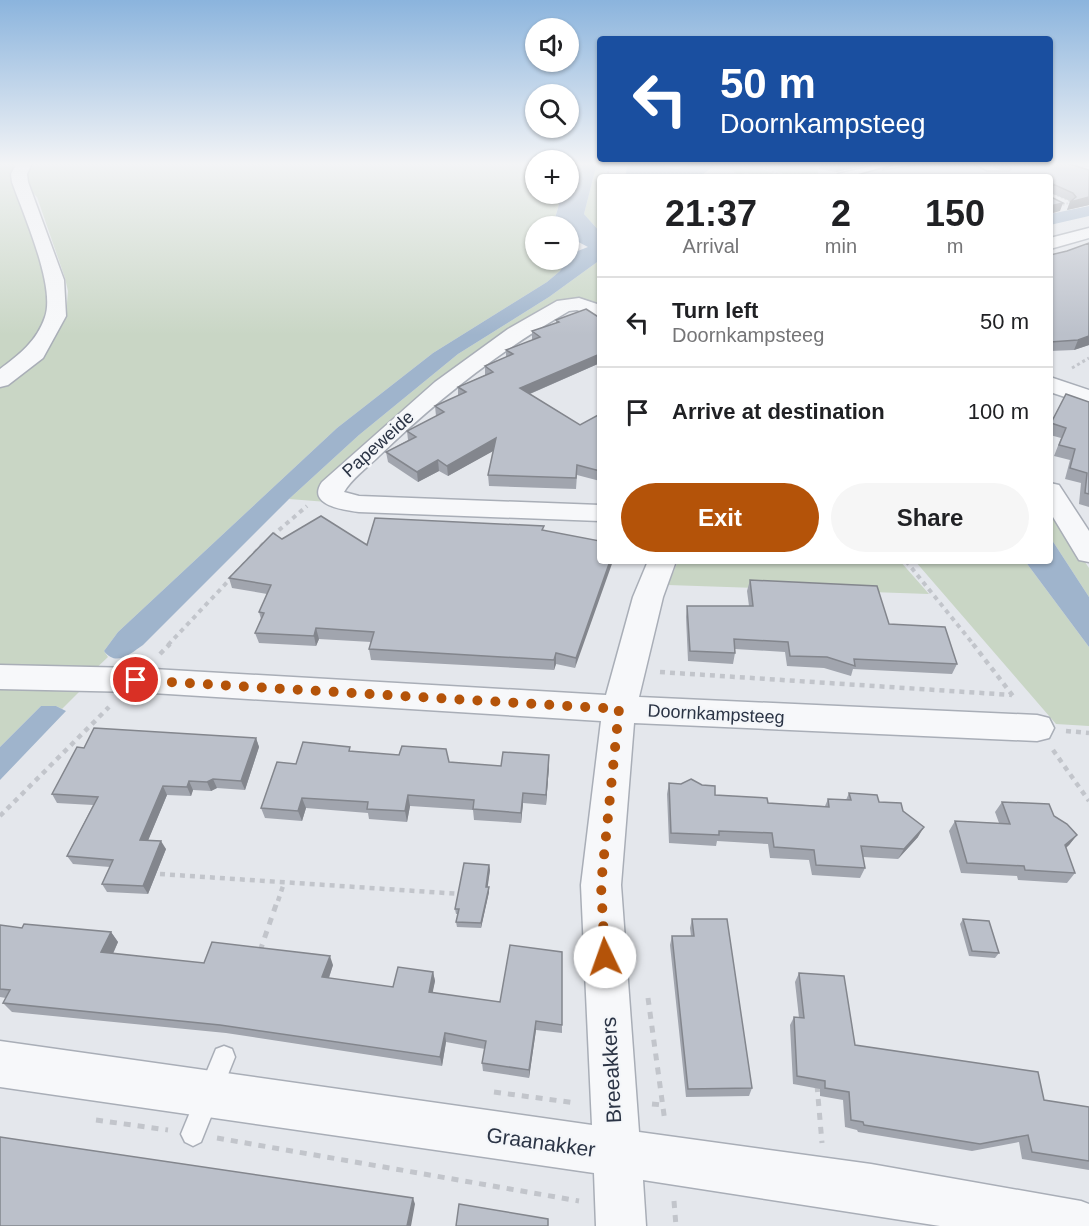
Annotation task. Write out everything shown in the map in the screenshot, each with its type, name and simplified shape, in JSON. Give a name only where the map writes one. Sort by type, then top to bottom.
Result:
[{"type":"street","points":[[0,380],[34,353],[56,316],[55,280],[34,220]]},
{"type":"street","points":[[1053,243],[1089,233]]},
{"type":"street","name":"Papeweide","points":[[597,311],[579,304],[564,305],[515,333],[386,435],[331,488],[331,495],[342,502],[597,513]]},
{"type":"street","points":[[1053,385],[1086,393]]},
{"type":"street","points":[[1053,496],[1089,553]]},
{"type":"street","name":"Breeakkers","points":[[621,1216],[615,1153],[601,885],[619,709],[648,597],[661,564]]},
{"type":"street","name":"Doornkampsteeg","points":[[0,677],[136,680],[619,709],[1037,728]]},
{"type":"street","name":"Graanakker","points":[[0,1064],[825,1183],[1082,1226]]},
{"type":"path","points":[[136,680],[253,552],[339,478]]},
{"type":"path","points":[[909,564],[1012,695],[1089,801]]},
{"type":"path","points":[[660,672],[1012,695]]},
{"type":"path","points":[[0,816],[100,716]]},
{"type":"path","points":[[160,874],[474,895]]},
{"type":"path","points":[[257,959],[284,883]]},
{"type":"path","points":[[646,990],[670,1160],[676,1226]]},
{"type":"path","points":[[817,1080],[825,1183]]},
{"type":"path","points":[[91,1119],[208,1095],[621,1216]]},
{"type":"green space","points":[[0,220],[26,220],[43,272],[47,307],[43,322],[34,338],[0,375]]},
{"type":"green space","points":[[45,220],[525,220],[525,270],[561,270],[547,282],[433,353],[337,428],[118,632],[104,651],[108,657],[88,676],[0,671],[0,387],[64,315],[68,291]]},
{"type":"green space","points":[[590,220],[597,220],[597,229]]},
{"type":"green space","points":[[597,262],[597,305],[583,300],[495,343],[327,502],[289,499],[359,435],[458,354],[549,297]]},
{"type":"green space","points":[[1053,514],[1089,568],[1089,597],[1053,542]]},
{"type":"green space","points":[[677,564],[903,564],[929,594],[668,585]]},
{"type":"green space","points":[[918,564],[1027,564],[1089,647],[1089,726],[1056,724]]},
{"type":"green space","points":[[0,687],[80,691],[62,709],[56,706],[41,706],[0,747]]},
{"type":"water","points":[[579,220],[590,220],[597,229],[597,262],[549,297],[458,354],[359,435],[289,499],[143,645],[118,659],[109,656],[104,651],[118,632],[337,428],[433,353],[547,282],[561,270],[579,270],[579,250],[588,247],[579,242]]},
{"type":"water","points":[[1053,220],[1071,220],[1053,224]]},
{"type":"water","points":[[1053,542],[1089,597],[1089,647],[1027,564],[1053,564]]},
{"type":"water","points":[[41,706],[56,706],[66,711],[0,780],[0,747]]},
{"type":"building","points":[[1089,243],[1089,336],[1078,340],[1053,342],[1053,254]]},
{"type":"building","points":[[586,309],[597,316],[597,355],[520,388],[580,425],[597,416],[597,470],[577,465],[576,478],[488,475],[496,438],[447,466],[438,460],[417,472],[386,452],[416,437],[407,431],[444,412],[435,406],[466,392],[458,387],[493,372],[485,366],[513,354],[506,350],[540,337],[532,331],[559,322],[556,320]]},
{"type":"building","points":[[1066,394],[1089,402],[1089,494],[1085,493],[1087,473],[1070,468],[1075,449],[1059,445],[1066,428],[1053,424],[1053,419]]},
{"type":"building","points":[[321,516],[367,545],[375,518],[544,526],[542,530],[597,540],[597,564],[609,564],[576,658],[556,653],[554,660],[369,649],[374,632],[316,628],[314,636],[255,633],[264,613],[259,612],[271,585],[229,578],[273,533],[282,539]]},
{"type":"building","points":[[750,580],[877,586],[889,624],[945,627],[957,664],[854,659],[855,666],[827,657],[790,656],[788,642],[734,639],[735,653],[690,651],[687,606],[753,606]]},
{"type":"building","points":[[94,728],[256,738],[241,781],[213,779],[207,782],[189,781],[187,787],[163,786],[140,840],[161,841],[143,886],[102,884],[113,860],[67,856],[98,797],[52,794],[77,747],[84,748]]},
{"type":"building","points":[[303,742],[350,747],[349,751],[399,755],[402,746],[446,749],[449,762],[501,766],[503,752],[549,755],[546,795],[523,793],[521,813],[473,809],[474,800],[408,795],[405,811],[367,809],[368,802],[302,798],[298,811],[261,808],[277,762],[296,764]]},
{"type":"building","points":[[691,779],[702,785],[715,786],[715,795],[767,798],[768,803],[829,807],[828,799],[851,800],[849,793],[877,795],[879,802],[901,803],[903,811],[924,827],[904,849],[861,846],[865,868],[816,865],[814,850],[774,847],[772,833],[719,831],[719,835],[671,833],[669,783],[681,784]]},
{"type":"building","points":[[1002,802],[1049,804],[1054,816],[1067,824],[1077,835],[1065,845],[1075,873],[1025,870],[1024,866],[967,863],[955,821],[1010,824]]},
{"type":"building","points":[[464,863],[489,865],[486,887],[489,887],[481,923],[456,922],[459,909],[455,909]]},
{"type":"building","points":[[692,919],[727,919],[752,1088],[688,1089],[672,936],[694,936]]},
{"type":"building","points":[[963,919],[989,921],[999,953],[972,951]]},
{"type":"building","points":[[24,924],[111,932],[101,952],[204,963],[212,942],[330,956],[322,977],[393,987],[398,967],[433,972],[429,992],[500,1002],[510,945],[562,952],[562,1025],[536,1021],[529,1070],[482,1063],[486,1041],[445,1033],[440,1057],[220,1025],[3,1003],[10,990],[0,989],[0,925],[22,928]]},
{"type":"building","points":[[799,973],[844,976],[855,1045],[1038,1072],[1044,1100],[1089,1107],[1089,1161],[1032,1152],[1028,1135],[980,1144],[864,1125],[863,1122],[851,1120],[849,1092],[825,1088],[825,1081],[797,1076],[794,1017],[804,1018]]},
{"type":"building","points":[[0,1137],[413,1198],[407,1226],[0,1226]]},
{"type":"building","points":[[459,1204],[548,1219],[548,1226],[456,1226]]},
{"type":"route","points":[[136,680],[619,709],[601,885],[605,957]]}]
